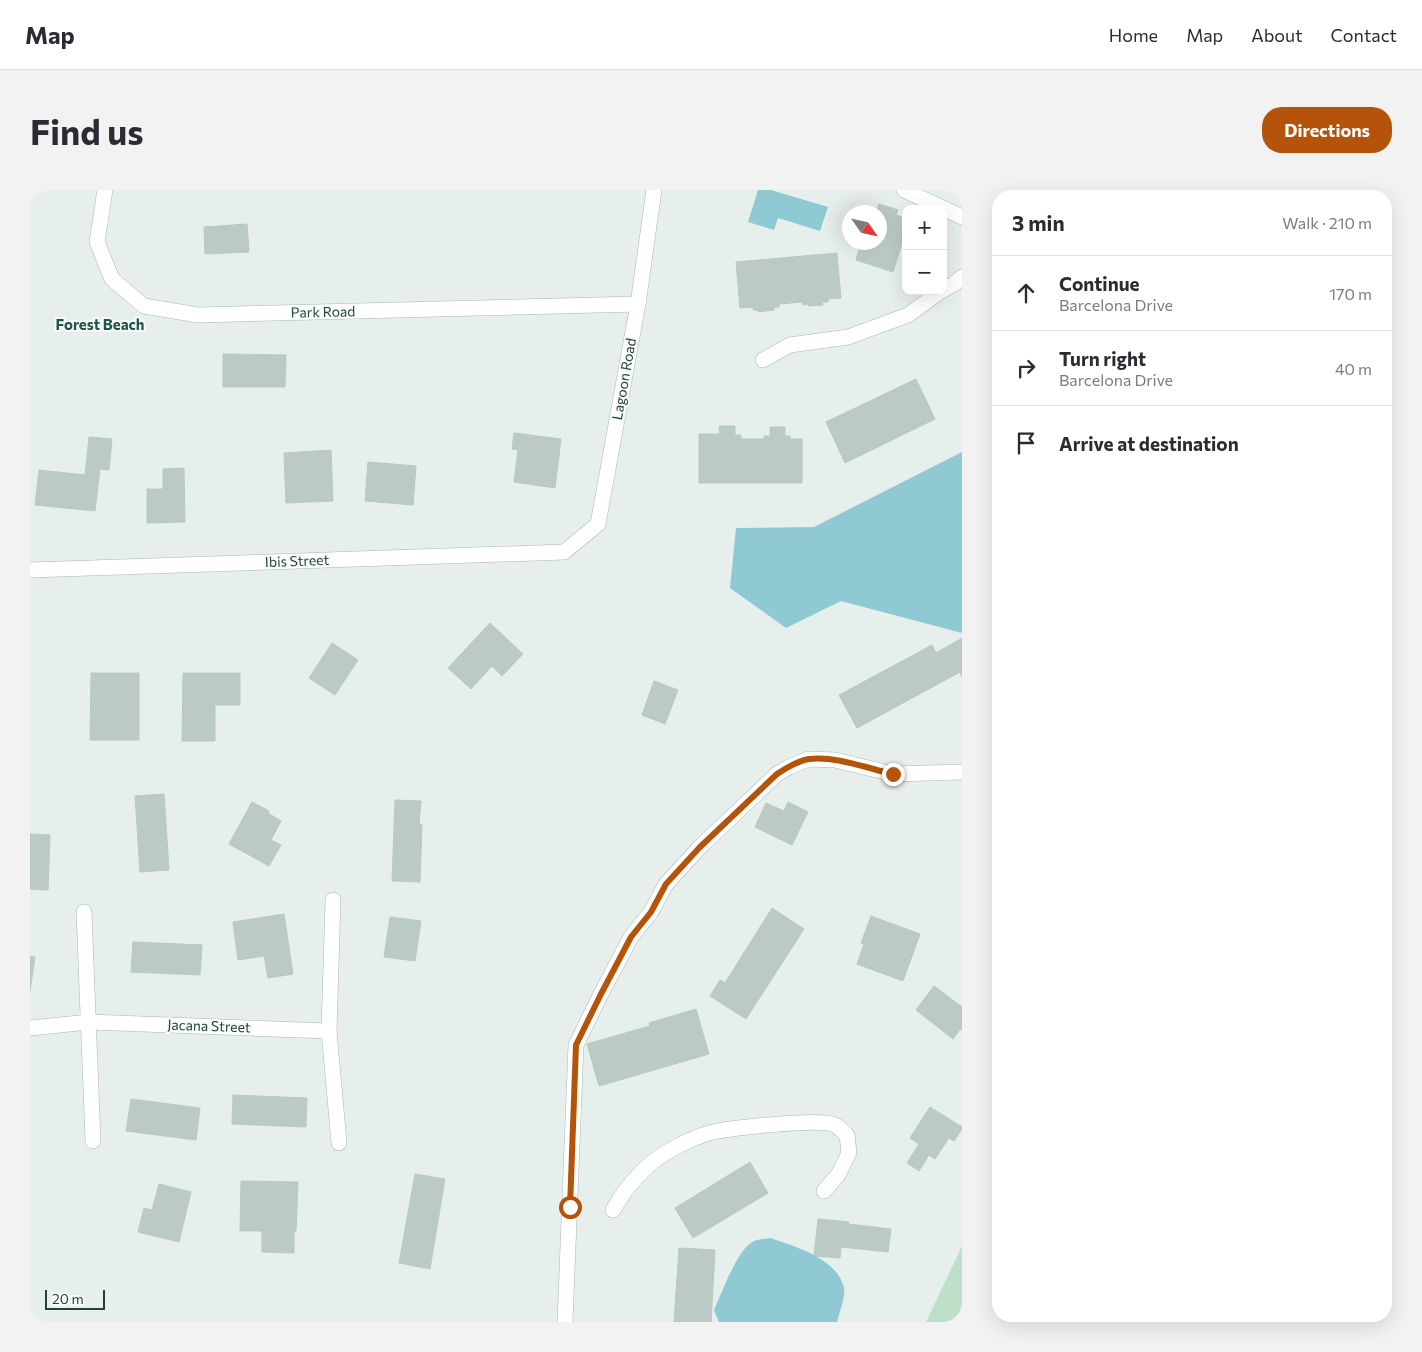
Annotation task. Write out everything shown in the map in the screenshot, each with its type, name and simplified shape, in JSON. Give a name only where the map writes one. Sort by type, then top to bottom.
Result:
[{"type":"street","name":"Park Road","points":[[105,190],[97,242],[112,279],[144,306],[198,314],[638,304]]},
{"type":"street","name":"Lagoon Road","points":[[564,552],[598,524],[638,304],[654,190]]},
{"type":"street","points":[[904,190],[962,217]]},
{"type":"street","points":[[947,288],[962,277]]},
{"type":"street","points":[[763,360],[790,345],[848,337],[908,315],[936,295]]},
{"type":"street","name":"Ibis Street","points":[[30,570],[564,552]]},
{"type":"street","points":[[565,1322],[576,1045],[631,937],[651,912],[666,884],[700,847],[777,774],[808,759],[835,760],[893,774],[962,772]]},
{"type":"street","points":[[333,900],[329,1030],[339,1143]]},
{"type":"street","points":[[84,912],[93,1141]]},
{"type":"street","name":"Jacana Street","points":[[30,1028],[89,1022],[329,1030]]},
{"type":"street","points":[[613,1210],[623,1192],[637,1174],[674,1148],[712,1132],[789,1124],[820,1122],[835,1124],[847,1135],[849,1153],[838,1175],[824,1191]]},
{"type":"green space","points":[[962,1246],[962,1322],[926,1322]]},
{"type":"water","points":[[758,190],[771,190],[828,207],[820,231],[778,218],[774,230],[748,222]]},
{"type":"water","points":[[962,452],[962,633],[841,601],[786,628],[730,588],[736,528],[814,527]]},
{"type":"water","points":[[770,1238],[814,1255],[833,1269],[840,1278],[844,1288],[837,1322],[719,1322],[714,1310],[736,1262],[754,1241]]},
{"type":"building","points":[[887,207],[898,210],[896,215],[902,217],[902,243],[893,272],[856,260],[859,250],[887,250]]},
{"type":"building","points":[[247,224],[249,252],[205,254],[204,227]]},
{"type":"building","points":[[837,253],[841,298],[828,299],[828,302],[822,302],[823,305],[808,306],[808,304],[803,305],[803,302],[779,304],[779,307],[774,307],[774,310],[758,312],[758,310],[753,310],[753,307],[740,308],[736,262]]},
{"type":"building","points":[[223,354],[286,355],[285,387],[223,387]]},
{"type":"building","points":[[916,379],[935,419],[845,463],[826,422]]},
{"type":"building","points":[[719,426],[735,426],[735,435],[741,435],[741,439],[764,439],[764,436],[770,436],[770,427],[785,427],[785,436],[790,436],[790,439],[802,439],[802,483],[699,483],[699,434],[720,434]]},
{"type":"building","points":[[514,433],[561,439],[555,488],[514,482],[518,450],[512,449]]},
{"type":"building","points":[[89,437],[112,439],[109,470],[100,469],[95,511],[35,505],[39,470],[85,475]]},
{"type":"building","points":[[331,450],[333,501],[286,503],[284,453]]},
{"type":"building","points":[[368,462],[416,466],[413,505],[365,501]]},
{"type":"building","points":[[184,468],[185,522],[147,523],[147,489],[163,489],[163,469]]},
{"type":"building","points":[[490,623],[523,654],[502,676],[492,666],[471,689],[448,668]]},
{"type":"building","points":[[962,638],[962,677],[960,672],[857,728],[839,695],[932,645],[936,653]]},
{"type":"building","points":[[332,643],[358,660],[335,695],[309,678]]},
{"type":"building","points":[[91,673],[139,673],[139,740],[90,740]]},
{"type":"building","points":[[183,673],[240,673],[240,705],[215,705],[215,741],[182,741]]},
{"type":"building","points":[[654,681],[678,690],[665,724],[642,715]]},
{"type":"building","points":[[164,794],[169,870],[140,872],[135,796]]},
{"type":"building","points":[[395,800],[421,801],[419,824],[422,825],[420,882],[392,881]]},
{"type":"building","points":[[252,802],[269,811],[268,813],[281,821],[271,840],[281,845],[269,866],[229,844]]},
{"type":"building","points":[[788,802],[808,812],[792,845],[755,827],[766,803],[784,811]]},
{"type":"building","points":[[30,834],[50,835],[48,890],[30,889]]},
{"type":"building","points":[[772,908],[804,929],[746,1019],[710,996],[720,980],[725,983]]},
{"type":"building","points":[[284,914],[293,974],[268,978],[264,956],[238,960],[233,922]]},
{"type":"building","points":[[871,916],[920,934],[903,981],[857,964],[864,944],[861,943]]},
{"type":"building","points":[[390,917],[421,921],[415,961],[384,957]]},
{"type":"building","points":[[133,942],[202,945],[200,975],[131,972]]},
{"type":"building","points":[[30,956],[35,957],[30,991]]},
{"type":"building","points":[[934,986],[962,1007],[962,1030],[960,1029],[953,1039],[916,1010]]},
{"type":"building","points":[[696,1009],[709,1054],[599,1086],[587,1044],[650,1026],[649,1023]]},
{"type":"building","points":[[233,1095],[307,1098],[306,1127],[232,1124]]},
{"type":"building","points":[[131,1099],[200,1108],[196,1140],[126,1131]]},
{"type":"building","points":[[930,1107],[962,1127],[962,1129],[954,1141],[949,1138],[935,1159],[929,1155],[919,1171],[907,1163],[919,1144],[910,1138]]},
{"type":"building","points":[[750,1162],[768,1193],[693,1238],[675,1208]]},
{"type":"building","points":[[415,1174],[445,1179],[430,1269],[399,1263]]},
{"type":"building","points":[[241,1181],[298,1182],[294,1253],[262,1252],[262,1231],[240,1231]]},
{"type":"building","points":[[159,1184],[191,1192],[179,1242],[138,1232],[144,1208],[152,1210]]},
{"type":"building","points":[[818,1219],[891,1229],[888,1252],[841,1247],[840,1258],[814,1256]]},
{"type":"building","points":[[679,1248],[715,1250],[711,1322],[674,1322]]},
{"type":"district","name":"Forest Beach","points":[[100,325]]},
{"type":"route","points":[[570,1207],[576,1045],[631,937],[651,912],[666,884],[700,847],[777,774],[789,767],[808,759],[835,760],[893,774]]}]
